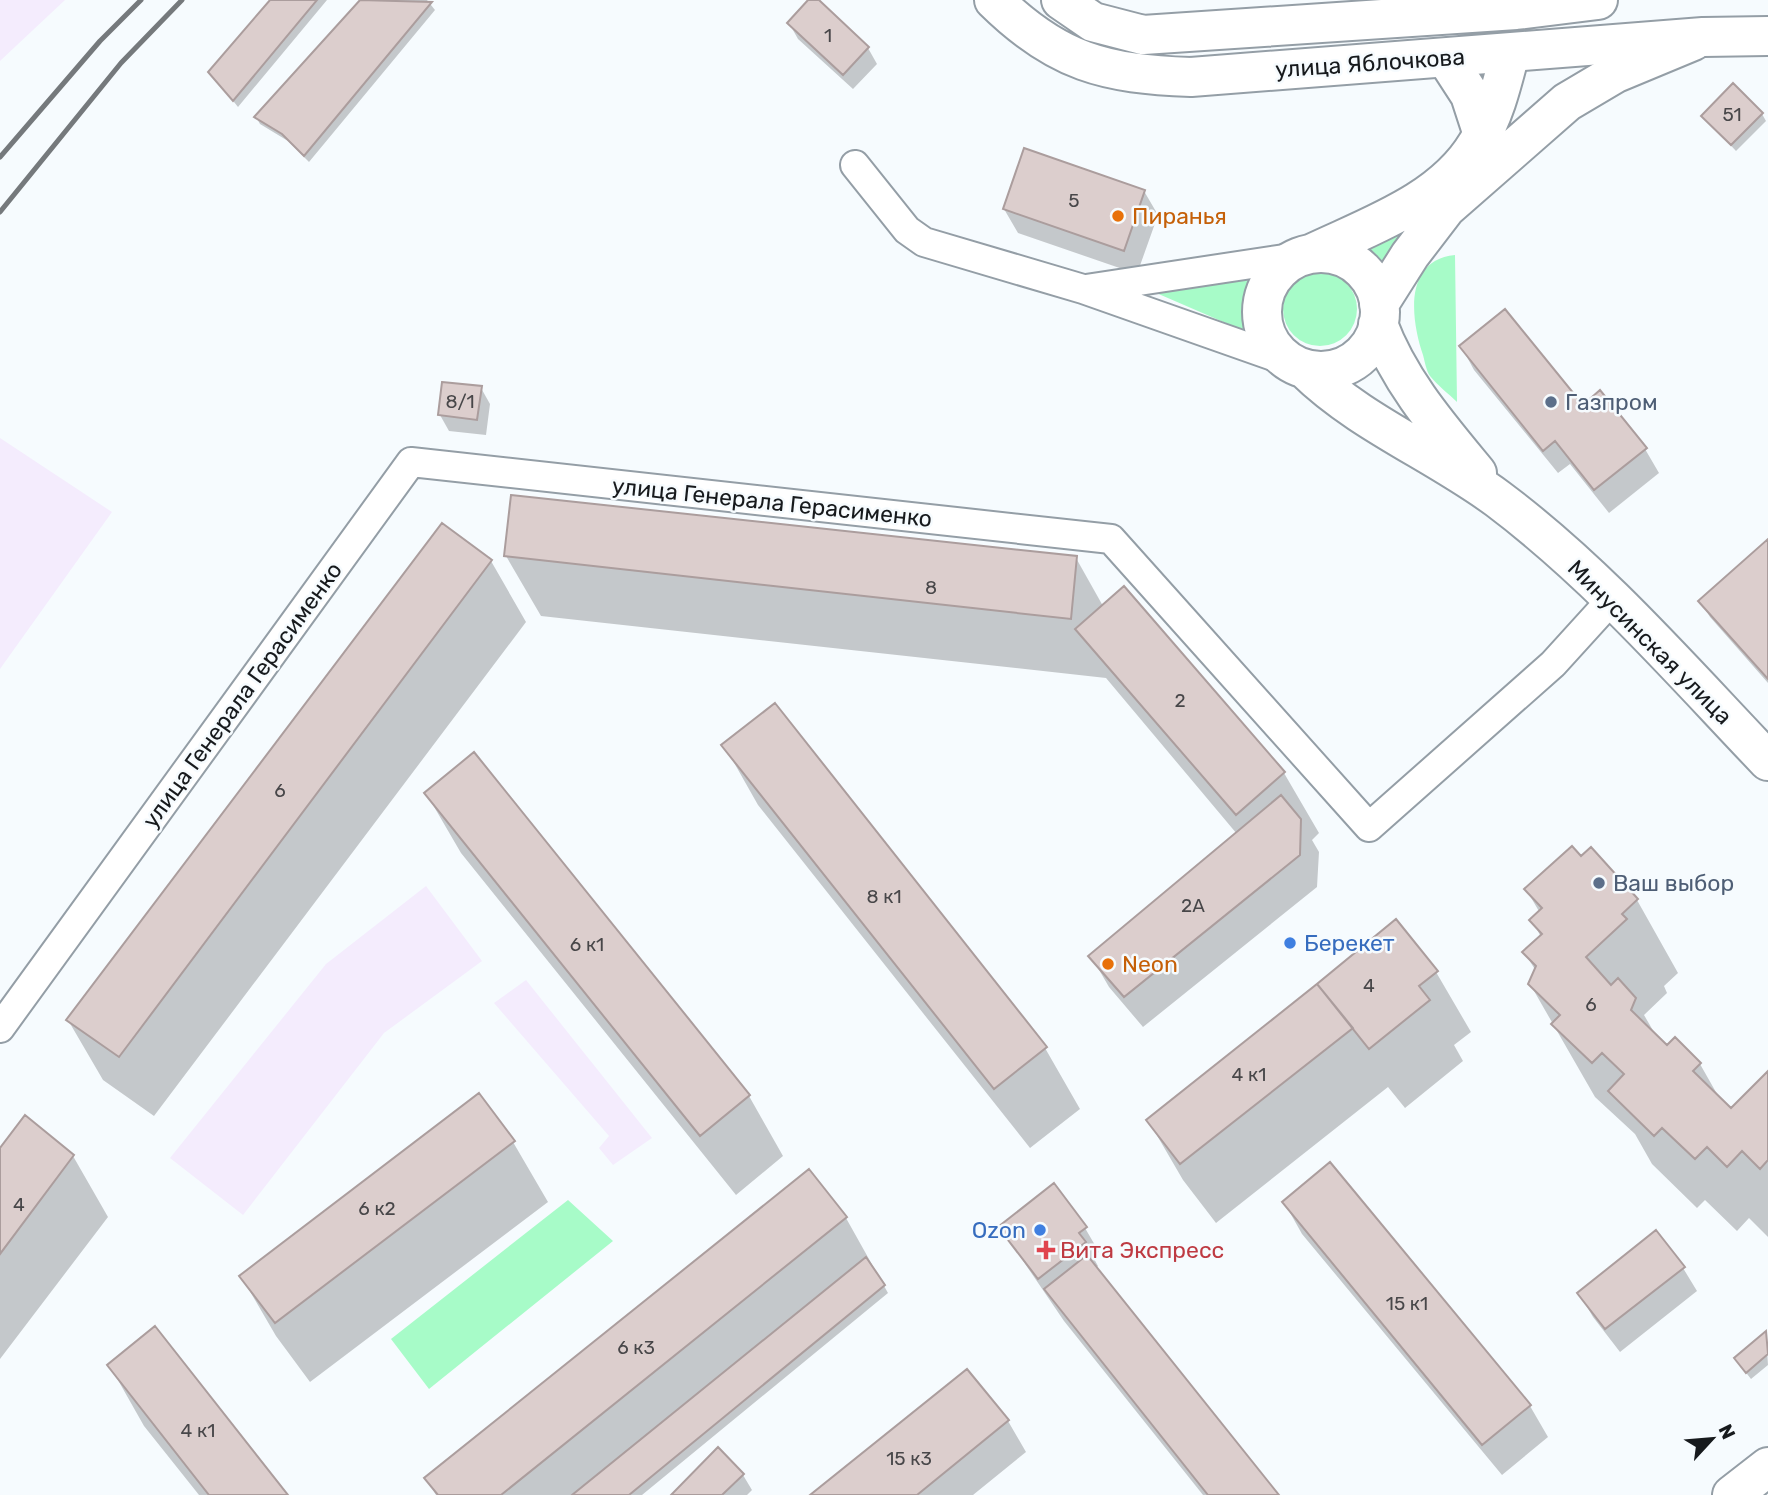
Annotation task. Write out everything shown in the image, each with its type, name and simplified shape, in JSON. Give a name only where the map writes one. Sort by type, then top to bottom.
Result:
[{"type":"main road","name":"улица Яблочкова","points":[[994,0],[1021,26],[1077,60],[1136,75],[1191,77],[1703,37],[1768,36]]},
{"type":"main road","name":"улица Яблочкова","points":[[1061,0],[1093,22],[1143,35],[1503,11],[1598,0]]},
{"type":"main road","points":[[1510,53],[1501,88],[1483,135],[1450,178],[1417,201],[1305,255],[1273,277],[1262,307],[1268,339],[1297,366],[1321,371],[1352,363],[1373,340],[1379,314],[1410,254],[1447,208],[1567,102],[1616,73],[1703,37]]},
{"type":"main road","points":[[1446,58],[1470,94],[1483,135]]},
{"type":"main road","points":[[1305,255],[1331,254],[1356,265],[1374,286],[1379,314]]},
{"type":"main road","name":"Минусинская улица","points":[[1379,314],[1387,348],[1430,416],[1498,499]]},
{"type":"main road","name":"Минусинская улица","points":[[1297,366],[1344,400],[1498,499],[1613,598],[1768,761]]},
{"type":"main road","points":[[1732,1495],[1768,1467]]},
{"type":"street","points":[[855,165],[907,230],[924,242],[1083,289],[1297,366]]},
{"type":"street","points":[[1083,289],[1305,255]]},
{"type":"street","name":"улица Генерала Герасименко","points":[[0,1028],[411,462],[1111,539],[1369,827],[1552,664],[1613,598]]},
{"type":"shaded area","points":[[0,0],[65,0],[0,61]]},
{"type":"shaded area","points":[[0,438],[112,512],[0,669]]},
{"type":"shaded area","points":[[426,886],[482,961],[384,1033],[243,1215],[170,1158],[326,964]]},
{"type":"shaded area","points":[[526,980],[652,1138],[613,1165],[599,1148],[609,1136],[494,1003]]},
{"type":"green space","points":[[1405,226],[1386,266],[1364,248]]},
{"type":"green space","points":[[1455,255],[1457,402],[1429,374],[1419,341],[1414,309],[1419,280],[1426,268],[1438,259]]},
{"type":"green space","points":[[1313,272],[1327,272],[1341,278],[1351,288],[1357,309],[1355,323],[1341,340],[1327,346],[1313,346],[1299,340],[1289,330],[1283,316],[1283,302],[1289,288],[1299,278]]},
{"type":"green space","points":[[1262,273],[1255,289],[1253,304],[1258,337],[1154,292]]},
{"type":"green space","points":[[568,1200],[613,1241],[429,1389],[391,1339]]},
{"type":"building","points":[[270,0],[317,0],[233,101],[208,72]]},
{"type":"building","points":[[360,0],[432,2],[304,156],[282,134],[254,117]]},
{"type":"building","points":[[808,0],[819,0],[869,47],[843,75],[787,23]]},
{"type":"building","points":[[1733,83],[1763,113],[1731,145],[1701,116]]},
{"type":"building","points":[[1024,148],[1145,190],[1124,251],[1003,209]]},
{"type":"building","points":[[1505,309],[1583,405],[1600,390],[1647,448],[1594,490],[1555,441],[1543,451],[1459,346]]},
{"type":"building","points":[[442,382],[482,386],[477,420],[438,415]]},
{"type":"building","points":[[511,495],[1077,556],[1071,619],[504,556]]},
{"type":"building","points":[[442,523],[492,560],[119,1057],[66,1020]]},
{"type":"building","points":[[1768,539],[1768,679],[1698,601]]},
{"type":"building","points":[[1124,586],[1285,772],[1236,815],[1075,629]]},
{"type":"building","points":[[775,703],[1047,1047],[994,1089],[721,745]]},
{"type":"building","points":[[474,752],[750,1095],[700,1136],[424,793]]},
{"type":"building","points":[[1281,795],[1301,819],[1300,855],[1124,997],[1088,956]]},
{"type":"building","points":[[1572,846],[1581,856],[1591,847],[1638,899],[1622,914],[1627,919],[1586,957],[1611,985],[1618,978],[1636,998],[1631,1010],[1667,1045],[1675,1037],[1701,1063],[1693,1071],[1731,1108],[1768,1071],[1768,1160],[1760,1169],[1742,1151],[1727,1167],[1707,1147],[1695,1159],[1662,1128],[1654,1136],[1608,1091],[1624,1074],[1602,1053],[1592,1063],[1551,1024],[1560,1015],[1528,984],[1536,966],[1522,952],[1542,934],[1529,920],[1542,908],[1524,889]]},
{"type":"building","points":[[1396,919],[1438,971],[1419,986],[1430,1000],[1369,1049],[1317,984]]},
{"type":"building","points":[[1317,984],[1353,1028],[1180,1164],[1146,1120]]},
{"type":"building","points":[[479,1093],[515,1141],[275,1323],[239,1276]]},
{"type":"building","points":[[25,1115],[74,1155],[0,1254],[0,1148]]},
{"type":"building","points":[[1330,1162],[1531,1405],[1482,1445],[1282,1202]]},
{"type":"building","points":[[809,1169],[847,1217],[501,1495],[438,1495],[424,1478]]},
{"type":"building","points":[[1054,1183],[1087,1227],[1079,1233],[1086,1242],[1038,1279],[998,1227]]},
{"type":"building","points":[[1656,1230],[1685,1267],[1605,1329],[1577,1293]]},
{"type":"building","points":[[1087,1255],[1279,1495],[1208,1495],[1044,1289]]},
{"type":"building","points":[[866,1257],[885,1285],[629,1495],[572,1495]]},
{"type":"building","points":[[155,1326],[288,1495],[209,1495],[107,1365]]},
{"type":"building","points":[[1766,1331],[1768,1354],[1746,1373],[1734,1358]]},
{"type":"building","points":[[967,1369],[1009,1420],[917,1495],[810,1495]]},
{"type":"building","points":[[718,1447],[744,1474],[722,1495],[671,1495]]},
{"type":"railway","points":[[0,157],[100,41],[141,0]]},
{"type":"railway","points":[[0,212],[121,63],[182,0]]},
{"type":"place","name":"Пиранья","points":[[1118,216]]},
{"type":"place","name":"Газпром","points":[[1551,402]]},
{"type":"place","name":"Ваш выбор","points":[[1599,883]]},
{"type":"place","name":"Берекет","points":[[1290,943]]},
{"type":"place","name":"Neon","points":[[1108,964]]},
{"type":"place","name":"Ozon","points":[[1040,1230]]},
{"type":"place","name":"Вита Экспресс","points":[[1046,1250]]}]
